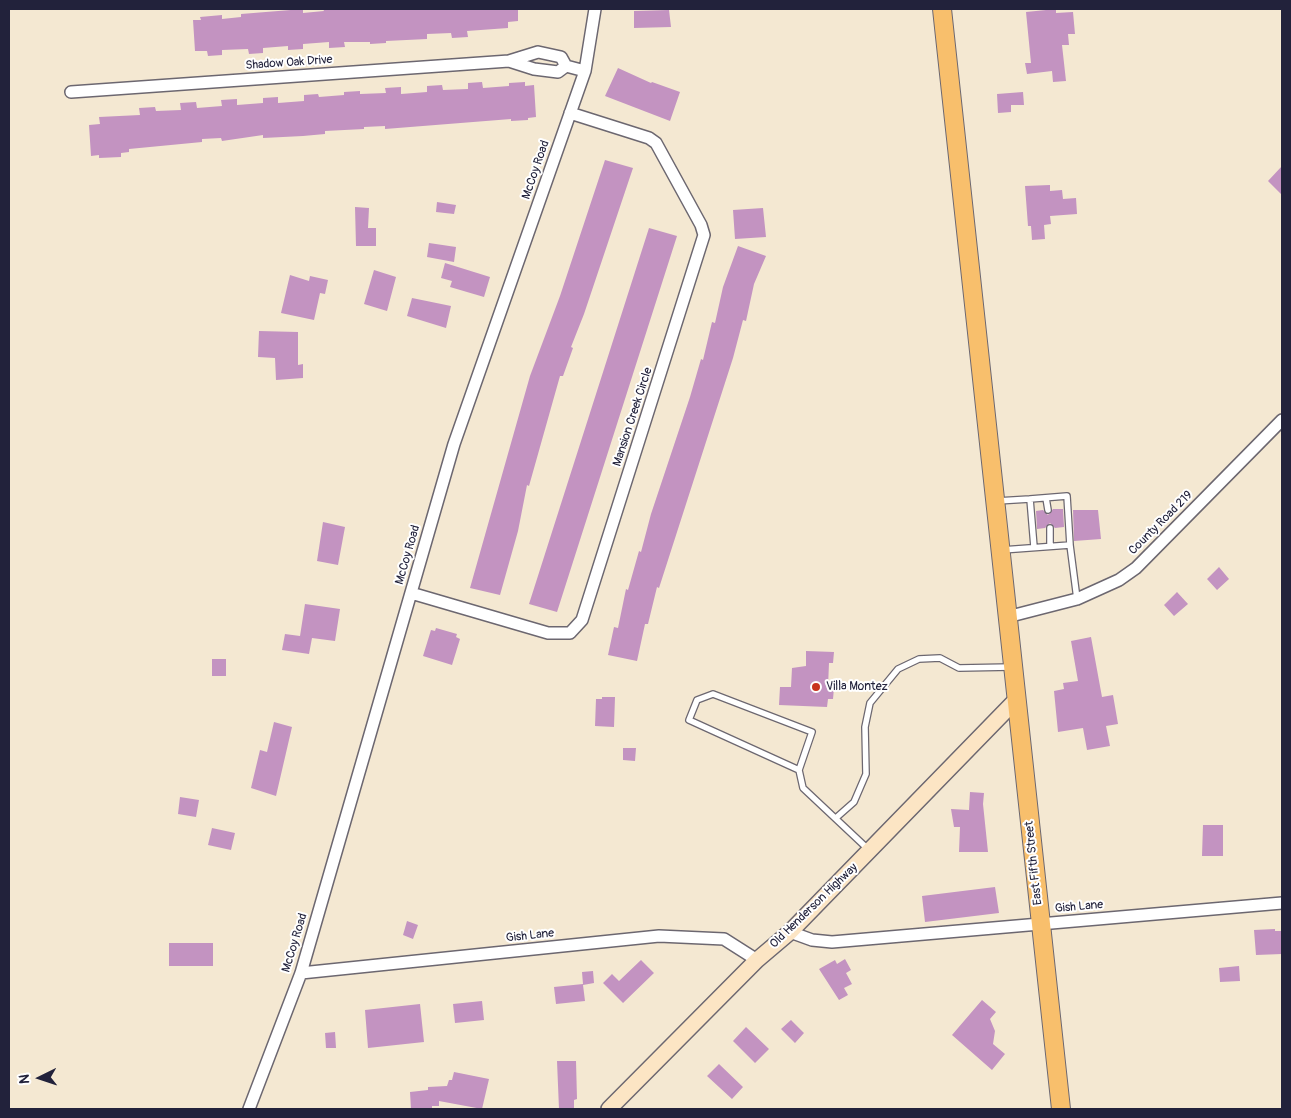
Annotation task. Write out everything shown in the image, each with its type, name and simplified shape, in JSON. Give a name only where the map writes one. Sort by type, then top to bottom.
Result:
[{"type":"main road","name":"East Fifth Street","points":[[942,9],[1061,1109]]},
{"type":"main road","name":"Old Henderson Highway","points":[[609,1109],[757,960],[790,932],[1016,700]]},
{"type":"street","name":"McCoy Road","points":[[249,1109],[301,973],[454,444],[585,71],[595,9]]},
{"type":"street","name":"Shadow Oak Drive","points":[[71,92],[510,61],[538,52],[561,57],[566,66],[585,71]]},
{"type":"street","name":"Shadow Oak Drive","points":[[510,61],[534,70],[558,72],[566,66]]},
{"type":"street","name":"Mansion Creek Circle","points":[[411,593],[548,633],[570,633],[576,629],[582,620],[704,234],[701,225],[656,143],[649,138],[570,113]]},
{"type":"street","name":"County Road 219","points":[[1007,617],[1077,599],[1119,580],[1141,564],[1282,420]]},
{"type":"street","name":"Gish Lane","points":[[790,932],[812,940],[832,942],[1282,904]]},
{"type":"street","name":"Gish Lane","points":[[301,973],[659,936],[724,939],[757,960]]},
{"type":"lane","points":[[995,501],[1066,496],[1077,599]]},
{"type":"lane","points":[[1046,498],[1048,510]]},
{"type":"lane","points":[[1030,499],[1034,548]]},
{"type":"lane","points":[[1050,528],[1050,546]]},
{"type":"lane","points":[[1000,550],[1070,545]]},
{"type":"lane","points":[[837,817],[854,802],[866,774],[865,727],[870,703],[898,669],[919,659],[940,658],[959,668],[1012,667]]},
{"type":"lane","points":[[799,770],[689,720],[697,700],[713,694],[812,732],[799,770],[803,788],[837,817],[870,850]]},
{"type":"building","points":[[303,9],[303,13],[324,11],[323,9],[518,9],[518,21],[508,22],[508,28],[467,31],[468,37],[452,38],[451,33],[427,34],[427,39],[386,41],[386,43],[370,44],[370,42],[344,42],[345,47],[329,48],[329,42],[303,44],[303,49],[288,50],[288,46],[263,48],[263,53],[249,54],[248,49],[222,50],[222,55],[208,56],[207,51],[195,51],[193,20],[201,20],[200,17],[222,15],[222,19],[241,17],[241,14]]},
{"type":"building","points":[[1056,9],[1056,13],[1073,12],[1075,34],[1068,34],[1069,45],[1062,45],[1066,81],[1053,82],[1052,71],[1027,74],[1025,63],[1031,63],[1026,12]]},
{"type":"building","points":[[669,10],[671,27],[634,28],[634,11]]},
{"type":"building","points":[[618,68],[651,83],[680,92],[670,121],[605,96]]},
{"type":"building","points":[[482,82],[483,88],[509,86],[509,83],[525,82],[525,86],[534,85],[536,117],[528,118],[528,120],[511,121],[511,119],[385,129],[385,126],[364,127],[364,129],[325,131],[325,134],[303,136],[263,138],[263,135],[222,141],[221,138],[202,139],[202,142],[129,149],[129,152],[121,153],[121,157],[99,158],[99,155],[91,156],[89,125],[100,124],[99,117],[140,115],[139,108],[155,107],[156,111],[181,110],[180,103],[196,102],[197,108],[222,106],[221,100],[237,99],[237,105],[263,103],[263,98],[278,97],[278,103],[304,101],[304,95],[318,94],[319,97],[344,95],[344,92],[360,91],[360,94],[386,93],[385,88],[401,87],[401,94],[427,92],[427,86],[442,85],[443,90],[468,89],[468,83]]},
{"type":"building","points":[[1023,92],[1024,105],[1011,105],[1011,112],[998,113],[997,94]]},
{"type":"building","points":[[605,160],[633,168],[571,347],[573,348],[563,376],[560,376],[529,486],[527,485],[518,531],[500,595],[470,588],[530,376],[560,296]]},
{"type":"building","points":[[1282,166],[1282,195],[1268,181]]},
{"type":"building","points":[[1050,185],[1050,191],[1062,190],[1063,199],[1076,198],[1077,214],[1050,216],[1051,224],[1044,225],[1045,239],[1032,240],[1031,226],[1028,226],[1025,186]]},
{"type":"building","points":[[437,202],[456,205],[454,214],[436,212]]},
{"type":"building","points":[[355,207],[369,208],[368,228],[376,228],[376,246],[356,246]]},
{"type":"building","points":[[763,208],[766,237],[735,239],[733,210]]},
{"type":"building","points":[[649,228],[677,236],[557,612],[529,604]]},
{"type":"building","points":[[429,243],[456,247],[454,262],[427,257]]},
{"type":"building","points":[[738,246],[766,256],[754,284],[746,321],[743,320],[733,358],[659,588],[657,587],[648,624],[645,624],[637,661],[608,655],[614,627],[618,628],[626,589],[628,590],[639,551],[641,552],[651,514],[701,359],[703,360],[712,322],[715,323],[723,287]]},
{"type":"building","points":[[445,263],[490,277],[484,297],[450,287],[452,281],[441,278]]},
{"type":"building","points":[[374,270],[396,277],[387,311],[364,304]]},
{"type":"building","points":[[290,275],[309,281],[310,276],[328,280],[325,294],[320,293],[314,320],[281,313]]},
{"type":"building","points":[[412,298],[451,306],[446,328],[407,316]]},
{"type":"building","points":[[259,331],[298,332],[298,365],[303,364],[303,378],[276,380],[275,358],[258,357]]},
{"type":"building","points":[[1053,509],[1063,509],[1064,527],[1055,528],[1050,523],[1045,528],[1037,529],[1036,511],[1043,510],[1048,515]]},
{"type":"building","points":[[1073,510],[1098,510],[1101,539],[1074,541]]},
{"type":"building","points":[[323,522],[345,527],[338,565],[317,561]]},
{"type":"building","points":[[1219,567],[1229,579],[1217,590],[1207,579]]},
{"type":"building","points":[[1177,592],[1188,604],[1174,616],[1164,605]]},
{"type":"building","points":[[305,604],[340,609],[335,641],[312,638],[309,654],[282,650],[285,634],[300,636]]},
{"type":"building","points":[[436,628],[457,634],[456,637],[460,639],[452,665],[423,656],[431,630],[435,631]]},
{"type":"building","points":[[1091,637],[1102,697],[1113,695],[1118,724],[1106,726],[1110,746],[1087,750],[1083,728],[1058,732],[1054,691],[1064,689],[1063,683],[1078,681],[1071,641]]},
{"type":"building","points":[[806,651],[834,652],[833,663],[829,663],[828,687],[834,688],[833,699],[828,699],[827,707],[779,705],[780,687],[791,687],[792,668],[806,666]]},
{"type":"building","points":[[212,659],[226,659],[226,676],[212,676]]},
{"type":"building","points":[[602,697],[615,697],[614,727],[595,726],[596,699],[602,699]]},
{"type":"building","points":[[274,722],[292,727],[276,796],[251,788],[260,750],[267,752]]},
{"type":"building","points":[[623,748],[636,748],[635,761],[623,760]]},
{"type":"building","points":[[970,792],[984,793],[983,804],[988,852],[959,852],[960,827],[954,827],[951,809],[969,810]]},
{"type":"building","points":[[180,797],[199,800],[196,817],[178,814]]},
{"type":"building","points":[[1203,825],[1223,825],[1223,856],[1202,856]]},
{"type":"building","points":[[212,828],[235,833],[231,850],[208,845]]},
{"type":"building","points":[[995,887],[999,913],[925,922],[922,896]]},
{"type":"building","points":[[407,921],[418,925],[413,939],[403,935]]},
{"type":"building","points":[[1275,929],[1275,931],[1282,931],[1282,954],[1256,955],[1254,930]]},
{"type":"building","points":[[169,943],[213,943],[213,966],[169,966]]},
{"type":"building","points":[[845,959],[851,970],[846,973],[852,984],[844,988],[848,995],[839,1000],[819,969],[835,960],[837,964]]},
{"type":"building","points":[[641,960],[654,973],[623,1003],[603,983],[612,974],[619,981]]},
{"type":"building","points":[[1239,966],[1240,981],[1220,982],[1219,968]]},
{"type":"building","points":[[593,971],[594,983],[583,985],[585,1001],[556,1004],[554,987],[583,984],[582,972]]},
{"type":"building","points":[[982,1000],[996,1012],[990,1019],[995,1031],[993,1044],[1005,1054],[992,1070],[952,1035]]},
{"type":"building","points":[[482,1001],[484,1020],[455,1023],[453,1004]]},
{"type":"building","points":[[420,1004],[424,1042],[368,1048],[365,1010]]},
{"type":"building","points":[[791,1020],[804,1033],[795,1043],[781,1029]]},
{"type":"building","points":[[746,1027],[769,1049],[755,1063],[733,1041]]},
{"type":"building","points":[[335,1032],[336,1048],[326,1048],[325,1033]]},
{"type":"building","points":[[557,1061],[576,1061],[577,1099],[574,1100],[574,1109],[559,1109]]},
{"type":"building","points":[[719,1064],[743,1087],[732,1099],[707,1076]]},
{"type":"building","points":[[454,1072],[489,1079],[482,1109],[439,1101],[439,1106],[432,1106],[432,1109],[411,1109],[410,1092],[428,1090],[428,1087],[447,1086],[449,1080],[452,1080]]},
{"type":"place","name":"Villa Montez","points":[[816,687]]}]
